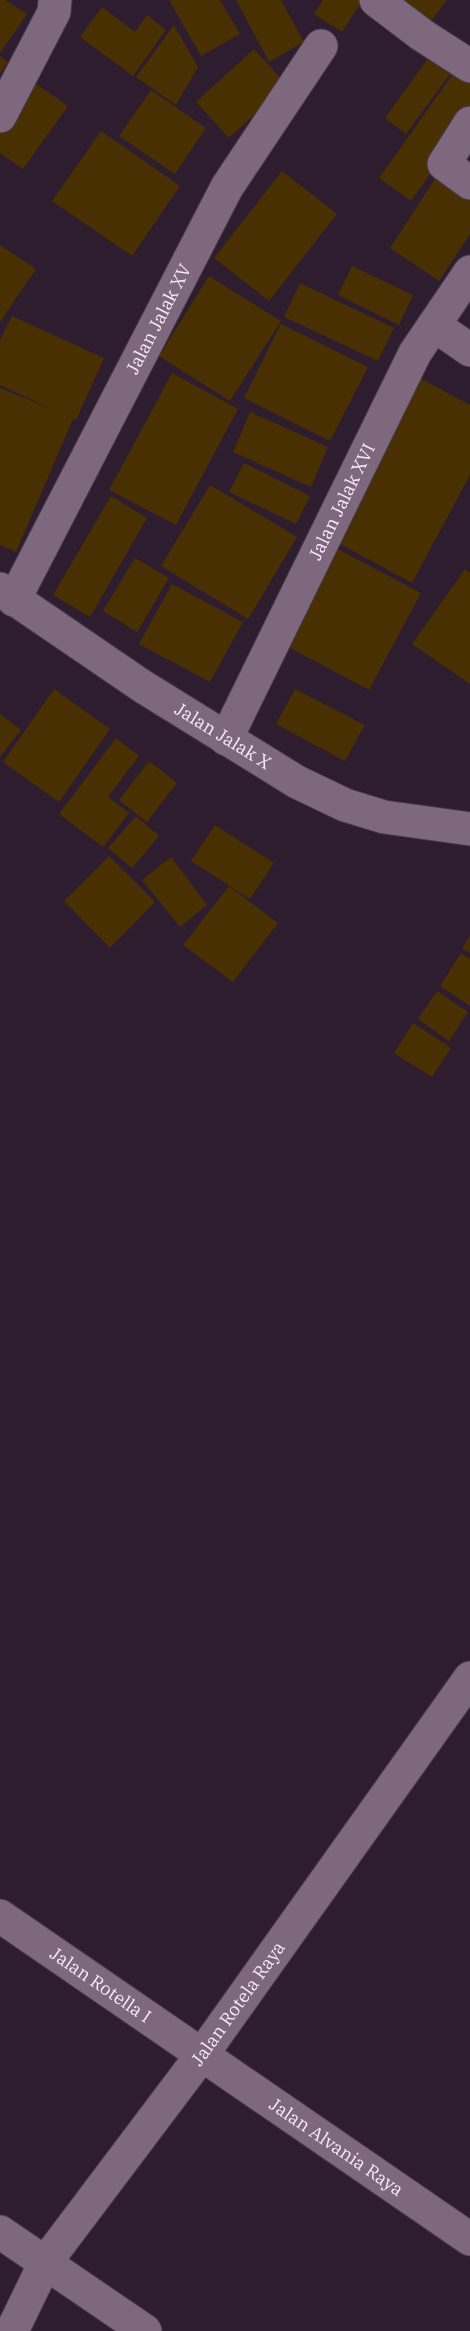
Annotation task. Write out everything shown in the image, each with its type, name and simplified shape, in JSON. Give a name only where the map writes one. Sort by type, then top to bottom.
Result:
[{"type":"street","points":[[0,116],[54,12],[55,0]]},
{"type":"street","points":[[376,0],[422,35],[470,66]]},
{"type":"street","name":"Jalan Jalak XV","points":[[7,594],[226,187],[321,46]]},
{"type":"street","points":[[470,123],[444,164],[470,183]]},
{"type":"street","name":"Jalan Jalak XVI","points":[[226,740],[415,353],[470,272]]},
{"type":"street","points":[[434,326],[470,350]]},
{"type":"street","name":"Jalan Jalak X","points":[[7,594],[226,740],[297,782],[345,804],[384,817],[470,830]]},
{"type":"street","name":"Jalan Rotela Raya","points":[[12,2331],[45,2263],[201,2056],[470,1678]]},
{"type":"street","name":"Jalan Rotella I","points":[[0,1916],[201,2056]]},
{"type":"street","name":"Jalan Alvania Raya","points":[[201,2056],[470,2239]]},
{"type":"street","points":[[0,2232],[145,2331]]},
{"type":"building","points":[[0,0],[5,0],[27,14],[0,53]]},
{"type":"building","points":[[169,0],[220,0],[240,34],[201,56]]},
{"type":"building","points":[[236,0],[281,0],[304,42],[269,62]]},
{"type":"building","points":[[323,0],[363,0],[342,32],[314,14]]},
{"type":"building","points":[[380,0],[447,0],[423,32]]},
{"type":"building","points":[[102,7],[135,32],[147,15],[166,30],[133,76],[80,37]]},
{"type":"building","points":[[174,25],[198,67],[176,105],[136,77]]},
{"type":"building","points":[[254,49],[287,85],[229,138],[196,102]]},
{"type":"building","points":[[431,54],[453,70],[406,134],[385,118]]},
{"type":"building","points":[[0,56],[8,62],[0,74]]},
{"type":"building","points":[[460,64],[470,71],[470,118],[411,201],[379,178]]},
{"type":"building","points":[[35,83],[68,106],[23,169],[0,153],[0,132]]},
{"type":"building","points":[[151,90],[206,128],[175,174],[119,136]]},
{"type":"building","points":[[101,131],[180,186],[132,256],[52,201]]},
{"type":"building","points":[[442,168],[470,187],[470,234],[439,281],[390,248]]},
{"type":"building","points":[[282,171],[337,214],[269,301],[214,258]]},
{"type":"building","points":[[0,245],[36,269],[0,322]]},
{"type":"building","points":[[352,266],[413,295],[399,325],[338,295]]},
{"type":"building","points":[[209,276],[281,321],[230,401],[159,356]]},
{"type":"building","points":[[300,283],[394,328],[378,361],[284,317]]},
{"type":"building","points":[[12,316],[104,358],[76,420],[73,419],[16,552],[0,545],[0,388],[56,411],[0,385],[0,340]]},
{"type":"building","points":[[281,324],[368,367],[330,441],[244,398]]},
{"type":"building","points":[[172,373],[238,409],[176,525],[109,490]]},
{"type":"building","points":[[418,377],[470,405],[470,475],[412,583],[331,539]]},
{"type":"building","points":[[250,412],[328,447],[311,487],[233,452]]},
{"type":"building","points":[[244,463],[310,496],[296,524],[229,492]]},
{"type":"building","points":[[210,485],[297,537],[248,619],[161,566]]},
{"type":"building","points":[[111,496],[147,518],[90,617],[53,595]]},
{"type":"building","points":[[330,545],[421,593],[369,690],[279,642]]},
{"type":"building","points":[[135,558],[169,578],[137,632],[103,611]]},
{"type":"building","points":[[465,569],[470,573],[470,684],[412,644]]},
{"type":"building","points":[[172,584],[243,622],[210,682],[139,644]]},
{"type":"building","points":[[54,689],[110,729],[59,802],[3,762]]},
{"type":"building","points":[[295,689],[365,725],[345,761],[276,724]]},
{"type":"building","points":[[0,714],[21,730],[0,757]]},
{"type":"building","points":[[116,738],[139,756],[108,797],[129,813],[103,847],[59,814]]},
{"type":"building","points":[[149,761],[177,783],[147,822],[119,800]]},
{"type":"building","points":[[136,816],[159,836],[132,868],[108,848]]},
{"type":"building","points":[[215,825],[274,863],[250,899],[191,861]]},
{"type":"building","points":[[109,856],[155,902],[110,948],[64,901]]},
{"type":"building","points":[[171,857],[207,905],[180,927],[142,880]]},
{"type":"building","points":[[229,886],[278,923],[233,982],[183,945]]},
{"type":"building","points":[[470,936],[470,953],[462,948]]},
{"type":"building","points":[[461,953],[470,959],[470,1006],[440,986]]},
{"type":"building","points":[[437,991],[468,1012],[449,1041],[418,1019]]},
{"type":"building","points":[[413,1023],[451,1048],[432,1077],[394,1053]]}]
